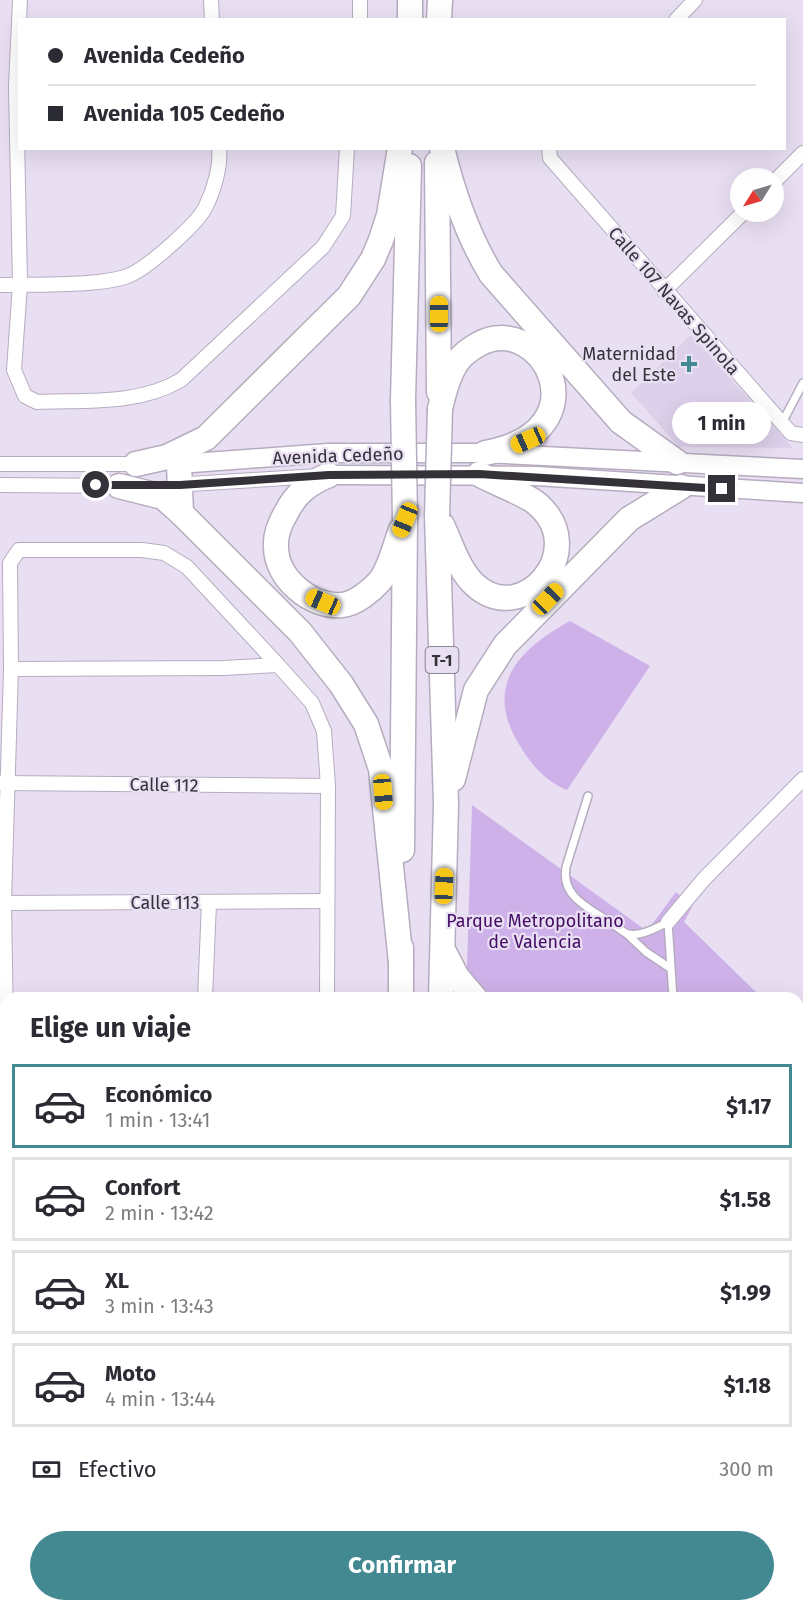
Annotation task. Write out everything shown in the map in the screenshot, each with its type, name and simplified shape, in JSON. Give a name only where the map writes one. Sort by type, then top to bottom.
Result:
[{"type":"highway","points":[[410,0],[410,18]]},
{"type":"highway","points":[[439,18],[440,0]]},
{"type":"highway","points":[[136,464],[167,458],[206,438],[349,296],[373,259],[381,240],[389,215],[400,150]]},
{"type":"highway","name":"T-1","points":[[402,992],[405,520],[403,400],[409,150]]},
{"type":"highway","name":"T-1","points":[[437,150],[440,409],[437,516],[446,804],[441,992]]},
{"type":"highway","points":[[443,150],[462,216],[474,246],[491,274],[621,422],[677,462]]},
{"type":"highway","points":[[437,516],[466,573],[473,584],[487,595],[507,598],[531,590],[546,578],[555,563],[559,543],[554,528],[545,513],[536,502],[482,464],[528,440],[545,423],[553,403],[553,384],[545,362],[528,345],[507,338],[486,340],[468,350],[453,368],[440,409]]},
{"type":"highway","points":[[180,475],[181,513]]},
{"type":"highway","points":[[329,475],[309,483],[297,495],[277,533],[275,548],[279,562],[300,592],[323,602],[342,605],[362,597],[380,580],[405,520]]},
{"type":"highway","points":[[119,486],[163,497],[181,513],[300,632],[341,684],[366,724],[381,769],[401,963]]},
{"type":"highway","points":[[446,804],[476,690],[505,645],[629,519],[681,487]]},
{"type":"highway","points":[[442,948],[457,977],[470,992]]},
{"type":"main road","name":"Avenida Cedeño","points":[[180,475],[328,453],[482,464],[677,462],[803,469]]},
{"type":"main road","points":[[329,475],[482,464],[681,487],[803,493]]},
{"type":"street","points":[[20,0],[20,18]]},
{"type":"street","points":[[211,0],[212,18]]},
{"type":"street","points":[[360,0],[360,18]]},
{"type":"street","points":[[678,18],[695,0]]},
{"type":"street","points":[[19,150],[20,284],[14,370],[25,396],[37,402],[136,397],[163,391],[181,380],[322,247],[343,216],[347,150]]},
{"type":"street","points":[[0,285],[92,282],[132,275],[170,246],[206,208],[220,160],[219,150]]},
{"type":"street","name":"Calle 107 Navas Spinola","points":[[549,153],[664,291],[791,433],[803,435]]},
{"type":"street","points":[[784,172],[803,153]]},
{"type":"street","points":[[664,291],[734,222]]},
{"type":"street","name":"Avenida Cedeño","points":[[0,464],[136,464],[180,475]]},
{"type":"street","name":"Avenida Cedeño","points":[[0,484],[119,486],[180,475],[329,475]]},
{"type":"street","points":[[6,992],[4,783],[11,669],[10,563],[19,549],[142,550],[164,553],[187,567],[312,703],[324,731],[328,786],[327,992]]},
{"type":"street","points":[[11,669],[223,668],[278,664]]},
{"type":"street","points":[[668,922],[704,879],[803,779]]},
{"type":"street","name":"Calle 112","points":[[4,783],[328,786]]},
{"type":"street","name":"Calle 113","points":[[4,903],[326,901]]},
{"type":"street","points":[[205,992],[209,903]]},
{"type":"lane","points":[[782,423],[803,383]]},
{"type":"lane","points":[[588,796],[566,867],[564,876],[567,886],[574,898],[627,934],[646,952],[670,968]]},
{"type":"lane","points":[[627,934],[645,932],[668,922],[672,992]]},
{"type":"shaded area","name":"Maternidad del Este","points":[[691,335],[793,448],[679,447],[631,393]]},
{"type":"green space","points":[[570,621],[650,666],[567,790],[546,777],[529,759],[509,725],[505,706],[506,688],[511,672],[521,658],[535,644]]},
{"type":"green space","name":"Parque Metropolitano de Valencia","points":[[472,805],[647,931],[676,892],[692,907],[684,922],[756,992],[466,992]]},
{"type":"place","name":"Maternidad del Este","points":[[689,364]]},
{"type":"route","points":[[96,485],[180,485],[329,475],[479,474],[722,489]]}]
